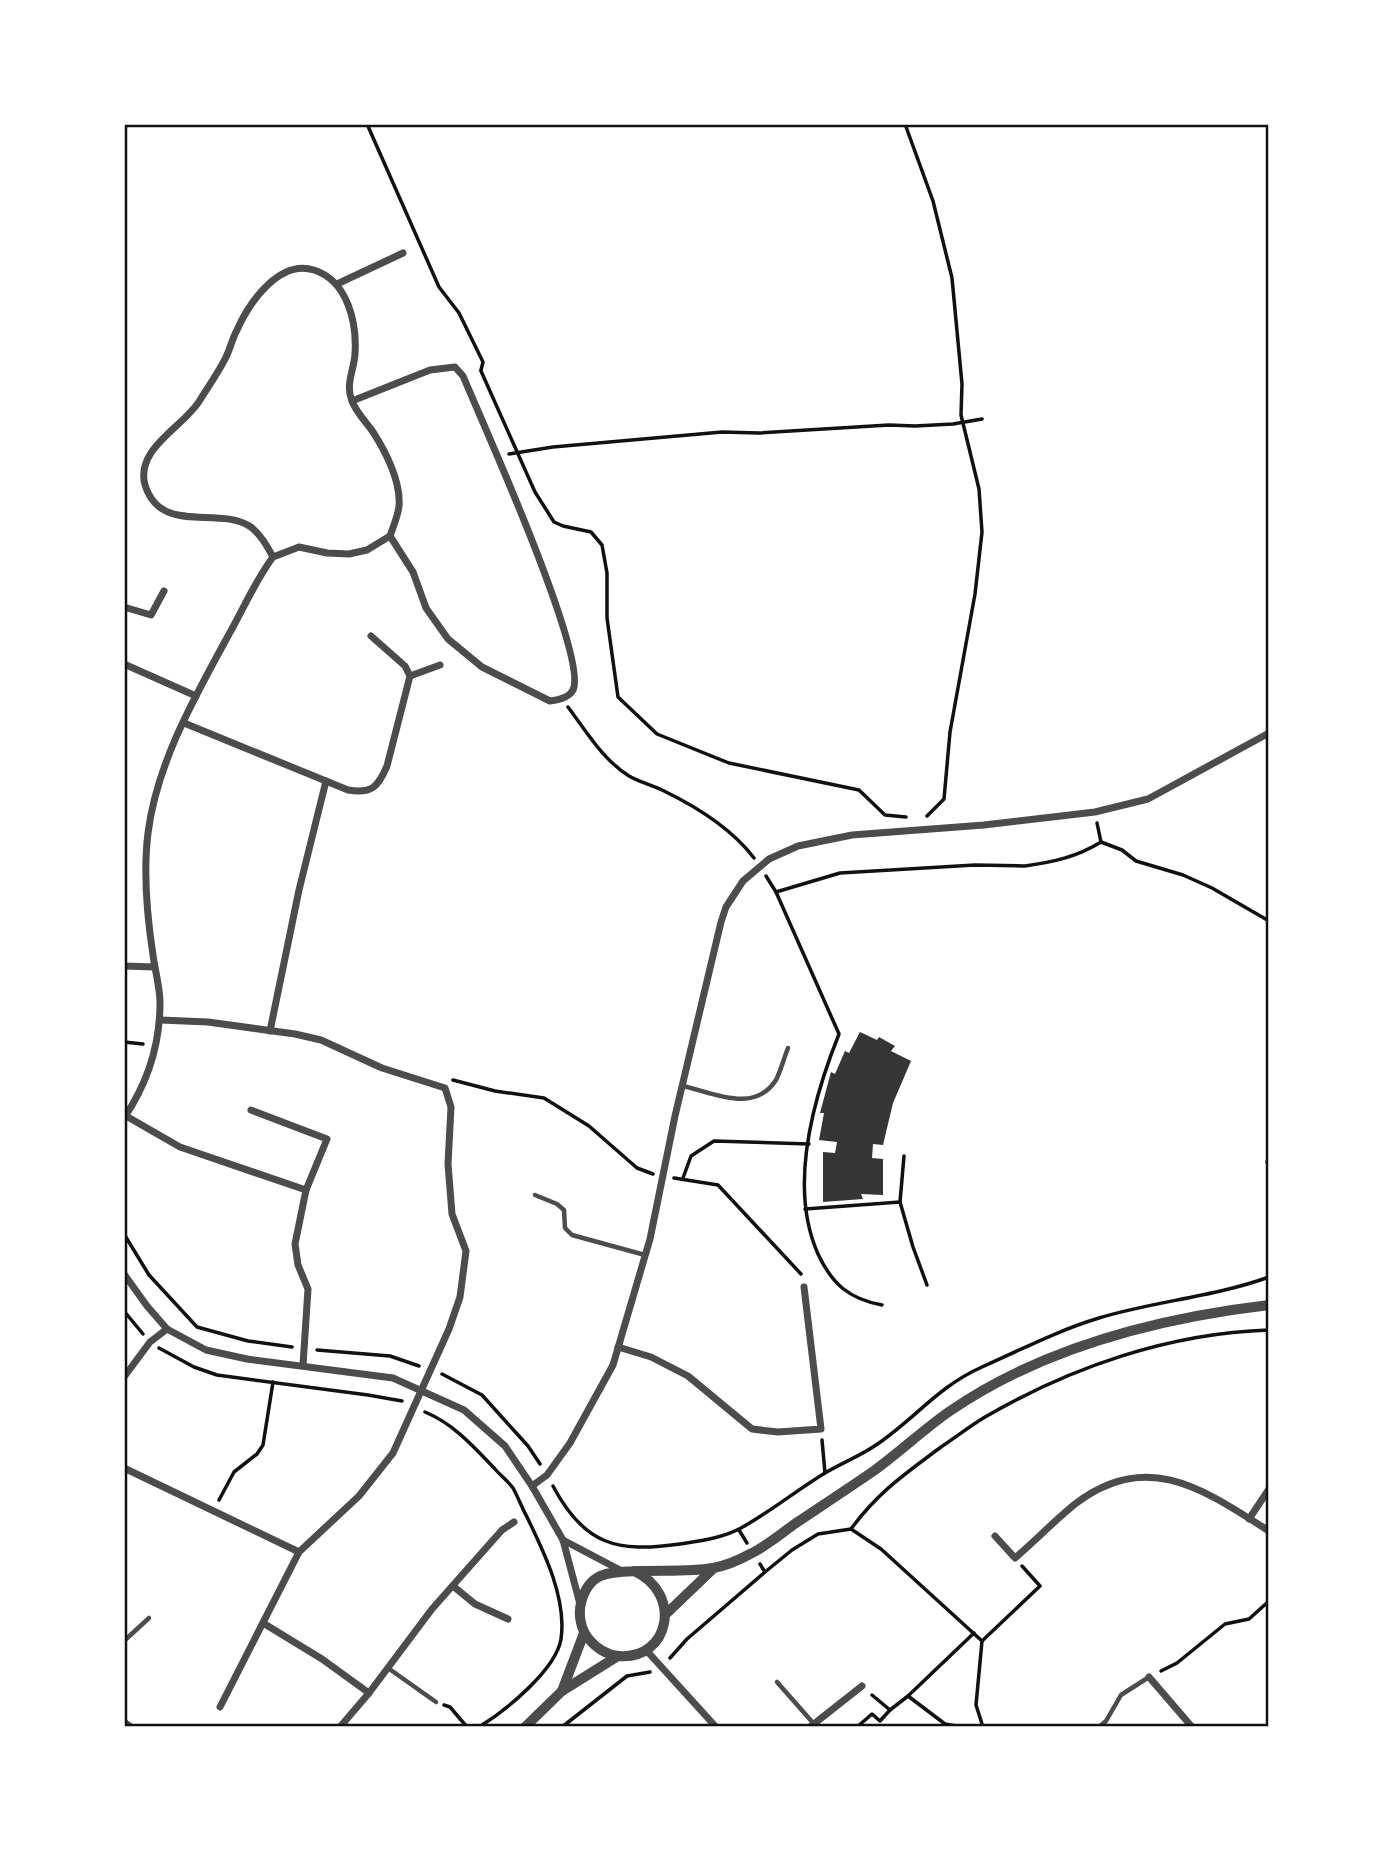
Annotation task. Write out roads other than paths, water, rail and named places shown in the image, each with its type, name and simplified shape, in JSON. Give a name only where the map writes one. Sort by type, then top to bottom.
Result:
[{"type":"street","points":[[337,284],[403,253]]},
{"type":"street","points":[[273,557],[258,533],[249,526],[237,521],[184,518],[168,512],[155,503],[146,487],[143,473],[148,458],[158,443],[198,404],[225,359],[237,329],[251,305],[268,284],[296,268],[314,270],[337,284],[345,297],[353,322],[355,355],[349,383],[352,401],[375,436],[398,488],[399,507],[390,536],[367,550],[349,554],[299,547],[273,557],[196,696],[158,790],[148,832],[146,876],[160,1020],[146,1080],[125,1117],[180,1147],[306,1190]]},
{"type":"street","points":[[352,401],[438,368],[455,367],[463,376],[535,543],[565,634],[575,681],[573,691],[563,699],[550,701],[482,667],[448,639],[426,608],[413,572],[390,536]]},
{"type":"street","points":[[124,607],[150,615],[164,591]]},
{"type":"street","points":[[184,723],[348,790],[360,792],[373,789],[381,780],[387,766],[410,676],[405,666],[371,636]]},
{"type":"street","points":[[124,664],[196,696]]},
{"type":"street","points":[[410,676],[440,665]]},
{"type":"street","points":[[532,1486],[547,1475],[570,1443],[613,1365],[646,1255],[721,922],[733,894],[759,866],[780,852],[829,838],[1095,812],[1147,799],[1269,733]]},
{"type":"street","points":[[270,1031],[299,890],[326,781]]},
{"type":"street","points":[[124,966],[154,967]]},
{"type":"street","points":[[160,1020],[208,1022],[321,1040],[382,1068],[445,1088],[452,1107],[448,1164],[452,1214],[466,1251],[460,1297],[449,1329],[393,1453],[359,1496],[299,1552],[220,1707]]},
{"type":"street","points":[[251,1110],[327,1139],[306,1190],[295,1244],[298,1265],[308,1289],[303,1365]]},
{"type":"street","points":[[124,1274],[167,1329],[206,1350],[247,1359],[393,1378],[464,1410],[505,1446],[532,1486],[563,1540],[580,1605],[584,1633],[593,1644],[618,1656],[646,1650],[663,1628],[666,1614],[664,1600],[657,1587],[647,1577],[634,1571]]},
{"type":"street","points":[[618,1347],[651,1357],[688,1376],[752,1429],[778,1432],[821,1429],[804,1287]]},
{"type":"street","points":[[580,1605],[594,1580],[606,1573],[620,1570],[714,1568],[753,1553],[875,1469],[949,1412],[989,1386],[1051,1358],[1127,1331],[1191,1316],[1269,1305]]},
{"type":"street","points":[[124,1377],[150,1342],[167,1329]]},
{"type":"street","points":[[124,1468],[299,1552]]},
{"type":"street","points":[[995,1536],[1015,1558],[1074,1504],[1105,1485],[1139,1475],[1176,1480],[1216,1499],[1269,1531]]},
{"type":"street","points":[[1249,1519],[1269,1489]]},
{"type":"street","points":[[340,1727],[453,1586],[502,1531],[514,1522]]},
{"type":"street","points":[[563,1540],[620,1570]]},
{"type":"street","points":[[666,1614],[714,1568]]},
{"type":"street","points":[[453,1586],[475,1604],[508,1619]]},
{"type":"street","points":[[263,1623],[322,1659],[369,1693]]},
{"type":"street","points":[[562,1691],[584,1633]]},
{"type":"street","points":[[646,1650],[716,1727]]},
{"type":"street","points":[[525,1727],[562,1691],[618,1656]]},
{"type":"street","points":[[1149,1676],[1192,1727]]},
{"type":"street","points":[[812,1725],[862,1686]]},
{"type":"street","points":[[124,1722],[131,1727]]},
{"type":"lane","points":[[683,1086],[740,1101],[759,1096],[775,1080],[788,1048]]},
{"type":"lane","points":[[535,1195],[565,1210],[565,1228],[572,1235],[646,1255]]},
{"type":"lane","points":[[124,1641],[149,1618]]},
{"type":"lane","points":[[387,1668],[436,1702]]},
{"type":"lane","points":[[1099,1727],[1106,1721],[1121,1695],[1149,1676]]},
{"type":"lane","points":[[777,1682],[812,1725]]}]
